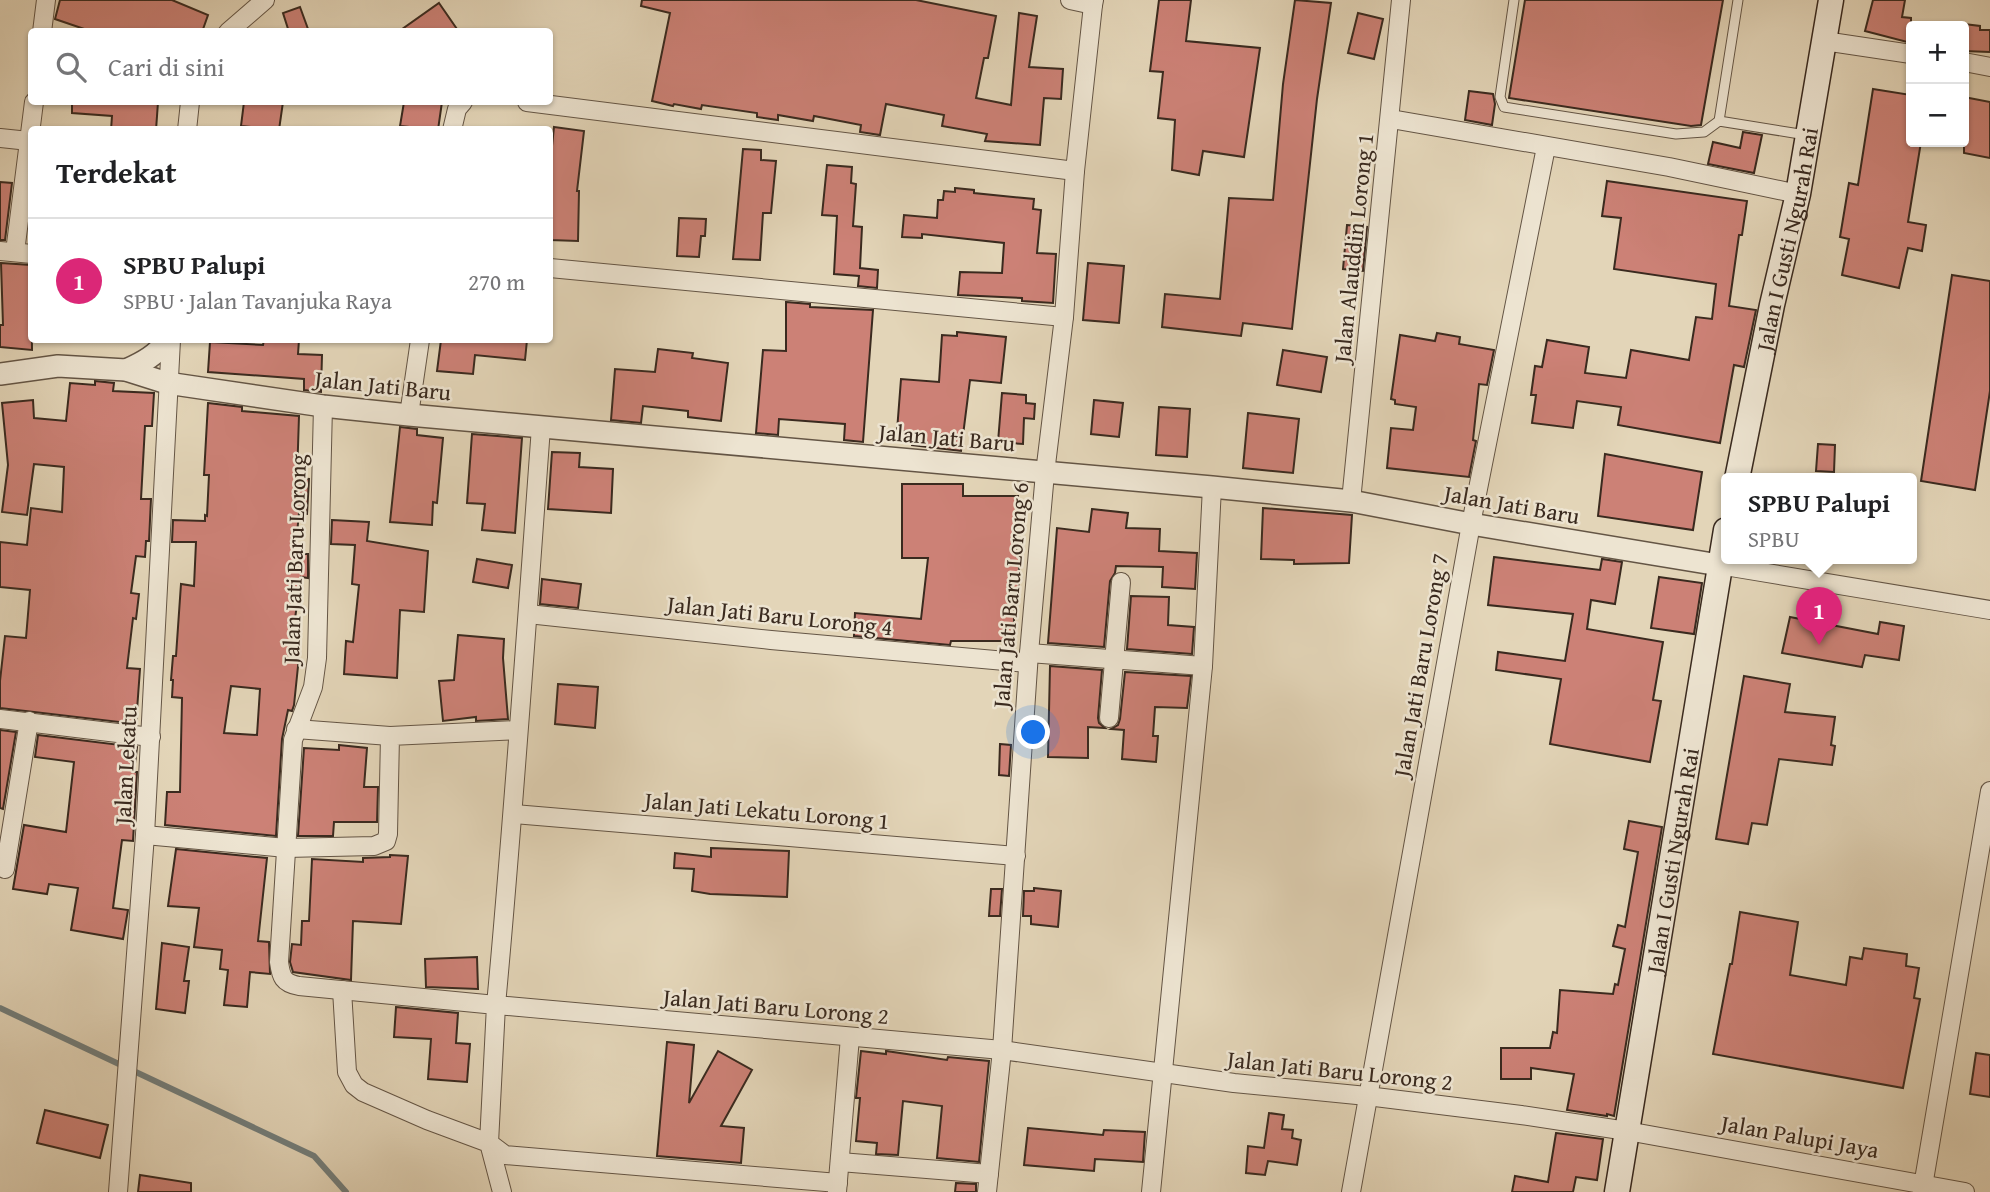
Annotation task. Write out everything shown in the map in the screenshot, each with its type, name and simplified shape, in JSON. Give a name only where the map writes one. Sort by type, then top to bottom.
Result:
[{"type":"main road","name":"Jalan I Gusti Ngurah Rai","points":[[1738,473],[1772,304],[1798,194],[1831,0]]},
{"type":"main road","name":"Jalan I Gusti Ngurah Rai","points":[[1617,1192],[1721,555]]},
{"type":"street","points":[[42,28],[46,0]]},
{"type":"street","points":[[233,28],[265,0]]},
{"type":"street","points":[[1070,0],[1093,2]]},
{"type":"street","name":"Jalan Alauddin Lorong 1","points":[[1351,501],[1401,0]]},
{"type":"street","name":"Jalan Jati Baru Lorong 6","points":[[988,1183],[1002,1050],[1028,658],[1045,472],[1064,317],[1075,171],[1093,2]]},
{"type":"street","points":[[1824,41],[1906,53]]},
{"type":"street","points":[[1969,63],[1990,66]]},
{"type":"street","points":[[31,126],[34,105]]},
{"type":"street","points":[[187,126],[190,105]]},
{"type":"street","points":[[453,126],[460,105]]},
{"type":"street","points":[[551,105],[1075,171]]},
{"type":"street","points":[[1391,119],[1546,148],[1669,167],[1798,194]]},
{"type":"street","points":[[0,138],[28,141]]},
{"type":"street","name":"Jalan Jati Baru Lorong 7","points":[[1351,1192],[1471,524],[1546,148]]},
{"type":"street","points":[[16,252],[28,150]]},
{"type":"street","points":[[553,268],[1064,317]]},
{"type":"street","points":[[126,370],[146,361],[166,343]]},
{"type":"street","name":"Jalan Lekatu","points":[[118,1192],[135,988],[151,737],[169,343]]},
{"type":"street","points":[[409,415],[420,343]]},
{"type":"street","name":"Jalan Jati Baru","points":[[0,374],[58,366],[126,370],[167,383],[323,406],[1351,501],[1719,565]]},
{"type":"street","name":"Jalan Jati Baru Lorong","points":[[279,962],[293,740],[313,687],[317,659],[323,406]]},
{"type":"street","points":[[502,1192],[489,1143],[488,1118],[514,814],[541,427]]},
{"type":"street","points":[[1151,1192],[1203,667],[1212,487]]},
{"type":"street","points":[[1719,565],[1990,610]]},
{"type":"street","points":[[1109,718],[1121,582]]},
{"type":"street","name":"Jalan Jati Baru Lorong 4","points":[[528,614],[771,640],[1203,667]]},
{"type":"street","points":[[0,719],[151,737]]},
{"type":"street","points":[[5,869],[29,721]]},
{"type":"street","points":[[296,729],[390,736],[518,730]]},
{"type":"street","points":[[145,835],[286,848],[373,846],[386,841],[390,736]]},
{"type":"street","points":[[1923,1187],[1990,792]]},
{"type":"street","name":"Jalan Jati Lekatu Lorong 1","points":[[514,814],[1016,856]]},
{"type":"street","name":"Jalan Jati Baru Lorong 2","points":[[279,962],[282,978],[288,984],[1002,1050],[1234,1083],[1367,1096],[1627,1131]]},
{"type":"street","points":[[342,990],[347,1072],[354,1085],[363,1092],[427,1120],[489,1143],[505,1155],[837,1187],[850,1037]]},
{"type":"street","name":"Jalan Palupi Jaya","points":[[1627,1131],[1923,1187],[1965,1192]]},
{"type":"street","points":[[840,1162],[988,1183]]},
{"type":"lane","points":[[1514,0],[1500,97],[1504,107],[1676,134],[1704,132],[1719,121],[1738,0]]},
{"type":"lane","points":[[1719,121],[1808,135]]},
{"type":"building","points":[[60,0],[172,0],[208,15],[203,28],[81,28],[55,19]]},
{"type":"building","points":[[642,0],[916,0],[996,16],[988,58],[984,58],[976,98],[1011,105],[1019,13],[1037,16],[1029,67],[1063,69],[1061,99],[1044,98],[1040,145],[985,141],[987,134],[942,126],[944,115],[886,104],[880,135],[860,132],[861,125],[814,116],[813,121],[778,115],[778,120],[757,117],[757,113],[702,105],[701,109],[673,106],[652,101],[670,13],[641,6]]},
{"type":"building","points":[[1159,0],[1191,0],[1186,41],[1260,48],[1244,157],[1203,151],[1199,175],[1172,170],[1175,120],[1158,118],[1163,72],[1150,71]]},
{"type":"building","points":[[1295,0],[1331,3],[1317,99],[1292,329],[1243,323],[1241,336],[1162,327],[1165,294],[1220,299],[1229,198],[1273,200],[1283,84]]},
{"type":"building","points":[[1525,0],[1723,0],[1701,125],[1691,126],[1509,98]]},
{"type":"building","points":[[1873,0],[1905,0],[1902,17],[1911,18],[1911,21],[1906,21],[1906,42],[1865,31]]},
{"type":"building","points":[[439,3],[456,28],[404,28]]},
{"type":"building","points":[[300,7],[308,28],[288,28],[283,13]]},
{"type":"building","points":[[1358,13],[1383,19],[1374,59],[1348,53]]},
{"type":"building","points":[[1969,25],[1980,26],[1980,30],[1990,30],[1990,52],[1969,51]]},
{"type":"building","points":[[1873,89],[1906,94],[1906,147],[1920,147],[1908,222],[1926,225],[1922,251],[1908,248],[1899,288],[1842,275],[1849,239],[1840,237],[1849,183],[1858,185]]},
{"type":"building","points":[[1469,91],[1493,94],[1495,104],[1492,125],[1465,120]]},
{"type":"building","points":[[1969,98],[1990,102],[1990,158],[1964,153],[1964,147],[1969,147]]},
{"type":"building","points":[[72,105],[158,105],[156,126],[111,126],[112,116],[72,113]]},
{"type":"building","points":[[244,105],[283,105],[280,126],[241,126]]},
{"type":"building","points":[[404,105],[442,105],[439,126],[400,126]]},
{"type":"building","points":[[554,127],[584,131],[577,191],[578,241],[553,240]]},
{"type":"building","points":[[1743,132],[1762,135],[1754,173],[1708,164],[1713,142],[1740,148]]},
{"type":"building","points":[[743,149],[761,150],[761,160],[776,161],[771,213],[763,213],[760,260],[733,259]]},
{"type":"building","points":[[827,165],[852,167],[851,183],[856,184],[853,226],[862,227],[860,268],[878,270],[877,288],[858,286],[859,276],[834,274],[837,216],[822,215]]},
{"type":"building","points":[[1607,181],[1747,201],[1742,235],[1739,235],[1729,306],[1756,310],[1744,367],[1734,365],[1720,443],[1618,425],[1621,407],[1577,401],[1573,428],[1532,423],[1536,395],[1531,395],[1535,366],[1542,367],[1547,340],[1589,347],[1585,373],[1626,378],[1631,350],[1689,360],[1696,317],[1712,319],[1716,284],[1614,269],[1621,218],[1602,216]]},
{"type":"building","points":[[0,182],[12,183],[5,240],[0,240]]},
{"type":"building","points":[[955,188],[974,190],[974,193],[1034,199],[1033,209],[1041,210],[1037,253],[1056,254],[1053,303],[1022,301],[1022,298],[958,295],[960,272],[1002,273],[1004,243],[922,234],[922,238],[902,237],[904,215],[937,218],[938,200],[943,200],[944,191],[955,192]]},
{"type":"building","points":[[679,218],[706,219],[699,257],[677,256]]},
{"type":"building","points":[[1347,225],[1367,227],[1363,271],[1343,269]]},
{"type":"building","points":[[1,263],[28,265],[28,343],[32,343],[32,350],[0,347],[0,325],[3,325]]},
{"type":"building","points":[[1088,263],[1124,266],[1119,323],[1083,320]]},
{"type":"building","points":[[1952,275],[1990,281],[1990,391],[1975,490],[1921,481]]},
{"type":"building","points":[[786,302],[810,304],[810,307],[873,310],[863,442],[844,440],[845,424],[779,419],[778,435],[756,433],[763,350],[786,351]]},
{"type":"building","points":[[957,332],[1006,337],[1001,383],[970,380],[961,451],[912,445],[913,432],[897,431],[901,379],[939,382],[942,335],[957,336]]},
{"type":"building","points":[[1437,333],[1460,337],[1459,344],[1494,350],[1487,385],[1479,384],[1473,440],[1476,441],[1469,477],[1387,468],[1391,428],[1413,430],[1416,407],[1395,404],[1395,400],[1391,399],[1400,335],[1435,341]]},
{"type":"building","points":[[210,343],[299,343],[298,354],[322,355],[321,392],[304,390],[304,379],[208,372]]},
{"type":"building","points":[[441,343],[527,343],[525,360],[475,355],[473,374],[437,371]]},
{"type":"building","points":[[658,349],[693,353],[692,358],[728,363],[721,421],[688,417],[688,411],[643,406],[641,423],[611,420],[615,369],[655,372]]},
{"type":"building","points":[[1283,350],[1327,357],[1321,392],[1277,385]]},
{"type":"building","points":[[95,381],[114,383],[113,391],[154,393],[152,426],[145,426],[141,499],[151,499],[149,541],[146,541],[145,557],[136,556],[131,593],[139,594],[127,668],[140,669],[136,724],[0,708],[5,636],[26,638],[30,590],[0,587],[0,542],[27,545],[31,508],[62,512],[64,467],[34,464],[27,515],[2,512],[8,465],[2,403],[33,400],[34,418],[66,421],[70,383],[95,385]]},
{"type":"building","points":[[1002,393],[1026,395],[1026,403],[1035,404],[1034,419],[1024,418],[1023,444],[998,442]]},
{"type":"building","points":[[1094,400],[1123,403],[1119,437],[1091,434]]},
{"type":"building","points":[[208,403],[242,407],[242,411],[299,416],[297,478],[309,479],[307,514],[299,513],[295,554],[308,554],[308,578],[301,577],[291,646],[300,647],[294,705],[292,711],[288,710],[282,739],[276,836],[165,825],[167,792],[180,792],[182,698],[172,697],[171,680],[173,656],[176,656],[181,584],[194,586],[196,542],[172,542],[173,520],[205,521],[209,475],[204,475]],"holes":[[[231,686],[260,689],[257,735],[224,733]]]},
{"type":"building","points":[[1159,407],[1190,409],[1187,457],[1156,455]]},
{"type":"building","points":[[1248,413],[1299,419],[1293,473],[1243,468]]},
{"type":"building","points":[[400,427],[417,429],[417,435],[443,438],[437,503],[433,502],[432,525],[390,522]]},
{"type":"building","points":[[472,434],[522,438],[515,533],[482,530],[485,504],[467,503]]},
{"type":"building","points":[[1818,444],[1835,445],[1834,472],[1816,471]]},
{"type":"building","points":[[552,452],[580,453],[579,467],[613,469],[611,513],[548,509]]},
{"type":"building","points":[[1605,454],[1702,472],[1693,530],[1598,516]]},
{"type":"building","points":[[902,484],[963,484],[963,496],[1018,496],[1016,555],[1019,555],[1019,595],[1014,595],[1014,641],[951,641],[950,645],[854,636],[855,613],[921,619],[928,558],[902,558]]},
{"type":"building","points":[[1263,508],[1352,515],[1349,563],[1294,564],[1294,560],[1261,559]]},
{"type":"building","points":[[1092,509],[1128,513],[1126,528],[1160,529],[1159,551],[1197,553],[1195,589],[1162,587],[1163,567],[1116,566],[1110,581],[1104,647],[1048,643],[1057,528],[1089,532]]},
{"type":"building","points":[[332,520],[369,522],[367,541],[428,551],[424,612],[400,610],[397,678],[344,674],[346,641],[353,642],[359,585],[352,584],[355,545],[331,544]]},
{"type":"building","points":[[1494,557],[1600,570],[1602,559],[1622,562],[1615,604],[1591,600],[1587,629],[1663,642],[1653,700],[1661,701],[1650,762],[1550,744],[1561,679],[1496,670],[1498,652],[1565,661],[1573,614],[1488,605]]},
{"type":"building","points":[[477,559],[512,565],[508,588],[473,582]]},
{"type":"building","points":[[1659,577],[1702,583],[1694,634],[1651,628]]},
{"type":"building","points":[[542,579],[581,584],[578,608],[540,604]]},
{"type":"building","points":[[1131,596],[1169,597],[1168,625],[1194,627],[1192,654],[1127,649]]},
{"type":"building","points":[[1790,617],[1878,634],[1880,622],[1904,626],[1899,660],[1865,655],[1862,667],[1782,653]]},
{"type":"building","points":[[458,635],[504,639],[508,719],[476,721],[476,717],[443,721],[439,681],[454,680]]},
{"type":"building","points":[[1050,666],[1102,670],[1098,718],[1105,728],[1088,727],[1088,758],[1048,757]]},
{"type":"building","points":[[1125,672],[1191,676],[1187,708],[1155,707],[1153,736],[1158,736],[1156,762],[1122,759],[1124,730],[1111,729],[1118,725],[1120,719]]},
{"type":"building","points":[[1744,676],[1790,684],[1785,712],[1835,717],[1831,745],[1835,746],[1832,765],[1779,759],[1767,825],[1752,823],[1748,844],[1716,839]]},
{"type":"building","points":[[558,684],[598,687],[595,728],[555,724]]},
{"type":"building","points":[[0,730],[16,732],[3,809],[0,808]]},
{"type":"building","points":[[38,735],[137,747],[133,841],[122,840],[113,908],[128,910],[123,939],[71,930],[78,888],[49,884],[47,894],[13,889],[24,825],[66,832],[74,762],[35,757]]},
{"type":"building","points":[[1000,744],[1011,745],[1009,776],[999,775]]},
{"type":"building","points":[[339,745],[367,748],[364,787],[378,787],[377,822],[334,822],[333,836],[298,836],[304,748],[339,750]]},
{"type":"building","points":[[1629,821],[1662,827],[1614,1116],[1607,1116],[1567,1110],[1574,1074],[1531,1068],[1531,1079],[1501,1079],[1501,1048],[1550,1048],[1553,1032],[1557,1033],[1560,990],[1613,994],[1615,984],[1618,985],[1625,949],[1613,946],[1618,925],[1625,927],[1638,852],[1624,849]]},
{"type":"building","points":[[711,848],[789,851],[787,897],[692,891],[694,869],[674,868],[675,853],[711,857]]},
{"type":"building","points":[[176,849],[267,858],[258,941],[269,942],[270,974],[250,972],[247,1007],[224,1005],[228,970],[220,969],[222,950],[194,947],[199,908],[168,906]]},
{"type":"building","points":[[408,856],[401,924],[353,921],[351,980],[293,972],[290,962],[292,944],[301,945],[302,921],[309,921],[312,859],[363,862],[363,858]]},
{"type":"building","points":[[1034,888],[1061,891],[1058,927],[1031,924],[1031,916],[1023,916],[1024,891],[1034,891]]},
{"type":"building","points":[[991,889],[1002,889],[1000,916],[989,916]]},
{"type":"building","points":[[1740,912],[1798,922],[1790,975],[1846,985],[1850,957],[1862,959],[1864,948],[1907,954],[1906,966],[1919,968],[1914,998],[1920,999],[1903,1088],[1713,1054]]},
{"type":"building","points":[[162,943],[189,947],[184,981],[189,981],[185,1013],[156,1009]]},
{"type":"building","points":[[477,957],[478,989],[426,987],[425,959]]},
{"type":"building","points":[[396,1007],[458,1013],[456,1043],[470,1044],[467,1082],[428,1079],[431,1039],[394,1037]]},
{"type":"building","points":[[667,1042],[694,1045],[689,1103],[718,1051],[752,1070],[721,1126],[744,1128],[741,1163],[657,1156]]},
{"type":"building","points":[[861,1051],[886,1054],[886,1051],[947,1060],[948,1057],[989,1061],[979,1162],[937,1158],[942,1106],[903,1101],[898,1155],[876,1154],[877,1143],[856,1141],[860,1098],[856,1098]]},
{"type":"building","points":[[1976,1053],[1990,1055],[1990,1097],[1970,1094]]},
{"type":"building","points":[[45,1110],[108,1125],[100,1158],[37,1143]]},
{"type":"building","points":[[1269,1113],[1284,1115],[1282,1129],[1293,1130],[1292,1138],[1301,1140],[1297,1165],[1268,1161],[1265,1175],[1246,1173],[1248,1146],[1264,1148]]},
{"type":"building","points":[[1028,1128],[1103,1135],[1104,1130],[1145,1132],[1143,1162],[1095,1159],[1094,1171],[1024,1165]]},
{"type":"building","points":[[1556,1133],[1603,1139],[1597,1180],[1576,1177],[1573,1192],[1512,1192],[1515,1176],[1548,1182]]},
{"type":"building","points":[[140,1175],[191,1183],[191,1192],[138,1192]]},
{"type":"building","points":[[956,1183],[976,1184],[976,1192],[955,1192]]},
{"type":"waterway","points":[[0,1008],[314,1156],[346,1192]]},
{"type":"place","name":"SPBU Palupi","points":[[1819,645]]}]
